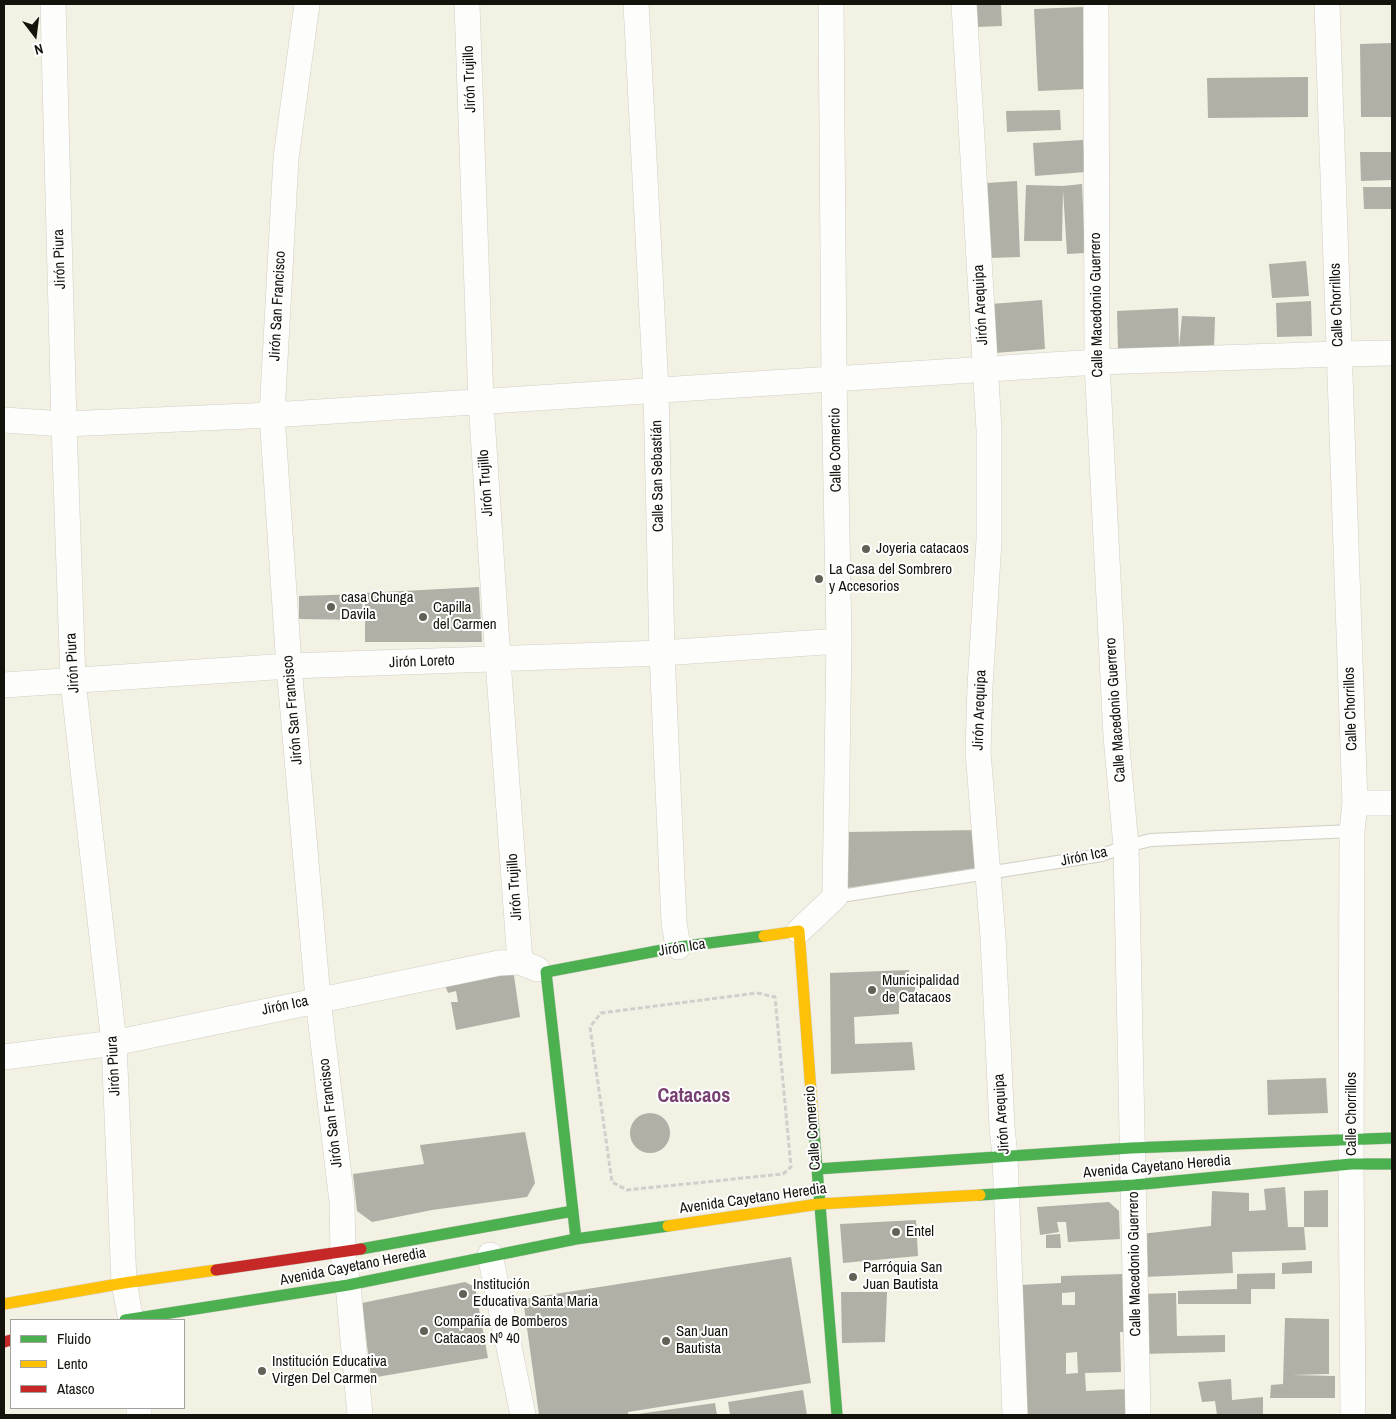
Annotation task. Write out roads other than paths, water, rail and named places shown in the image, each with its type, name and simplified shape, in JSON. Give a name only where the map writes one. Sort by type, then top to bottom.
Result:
[{"type":"main road","name":"Jirón Ica","points":[[546,972],[678,948],[799,931]]},
{"type":"main road","name":"Calle Comercio","points":[[799,931],[816,1169],[837,1415]]},
{"type":"main road","points":[[546,972],[576,1238]]},
{"type":"main road","name":"Avenida Cayetano Heredia","points":[[816,1169],[1131,1148],[1392,1138]]},
{"type":"main road","name":"Avenida Cayetano Heredia","points":[[135,1319],[348,1285],[576,1238],[819,1204],[1006,1194],[1134,1185],[1351,1164],[1392,1164]]},
{"type":"main road","name":"Avenida Cayetano Heredia","points":[[4,1304],[124,1283],[343,1252],[573,1211]]},
{"type":"street","name":"Jirón Piura","points":[[53,4],[73,681],[114,1043],[124,1283],[129,1319]]},
{"type":"street","name":"Jirón San Francisco","points":[[307,4],[286,158],[272,415],[289,666],[318,999],[342,1202],[343,1252],[348,1285],[360,1415]]},
{"type":"street","name":"Jirón Trujillo","points":[[468,4],[481,402],[520,962]]},
{"type":"street","name":"Calle San Sebastián","points":[[636,4],[656,390],[662,653],[674,922],[678,948]]},
{"type":"street","name":"Calle Comercio","points":[[831,4],[834,378],[839,641],[835,897]]},
{"type":"street","name":"Jirón Arequipa","points":[[964,4],[989,430],[989,540],[978,752],[993,938],[1005,1156],[1015,1415]]},
{"type":"street","name":"Calle Macedonio Guerrero","points":[[1096,4],[1097,362],[1116,736],[1126,846],[1138,1415]]},
{"type":"street","name":"Calle Chorrillos","points":[[1327,4],[1355,803],[1352,831],[1351,1164],[1353,1415]]},
{"type":"street","points":[[4,420],[64,424],[272,415],[984,368],[1097,362],[1392,353]]},
{"type":"street","name":"Jirón Loreto","points":[[4,685],[289,666],[662,653],[839,641]]},
{"type":"street","points":[[1355,803],[1392,803]]},
{"type":"street","points":[[799,931],[835,897]]},
{"type":"street","name":"Jirón Ica","points":[[4,1057],[114,1043],[318,999],[499,963],[520,962],[546,972]]},
{"type":"street","points":[[490,1255],[522,1415]]},
{"type":"lane","name":"Jirón Ica","points":[[835,897],[1102,855],[1126,846],[1151,840],[1352,831]]},
{"type":"place","name":"Joyeria catacaos","points":[[866,549]]},
{"type":"place","name":"La Casa del Sombrero y Accesorios","points":[[819,579]]},
{"type":"place","name":"casa Chunga Davila","points":[[331,607]]},
{"type":"place","name":"Capilla del Carmen","points":[[423,617]]},
{"type":"place","name":"Municipalidad de Catacaos","points":[[872,990]]},
{"type":"place","name":"Entel","points":[[896,1232]]},
{"type":"place","name":"Parróquia San Juan Bautista","points":[[853,1277]]},
{"type":"place","name":"Institución Educativa Santa Maria","points":[[463,1294]]},
{"type":"place","name":"Compañía de Bomberos Catacaos Nº 40","points":[[424,1331]]},
{"type":"place","name":"San Juan Bautista","points":[[666,1341]]},
{"type":"place","name":"Institución Educativa Virgen Del Carmen","points":[[262,1371]]},
{"type":"district","name":"Catacaos","points":[[694,1097]]}]
